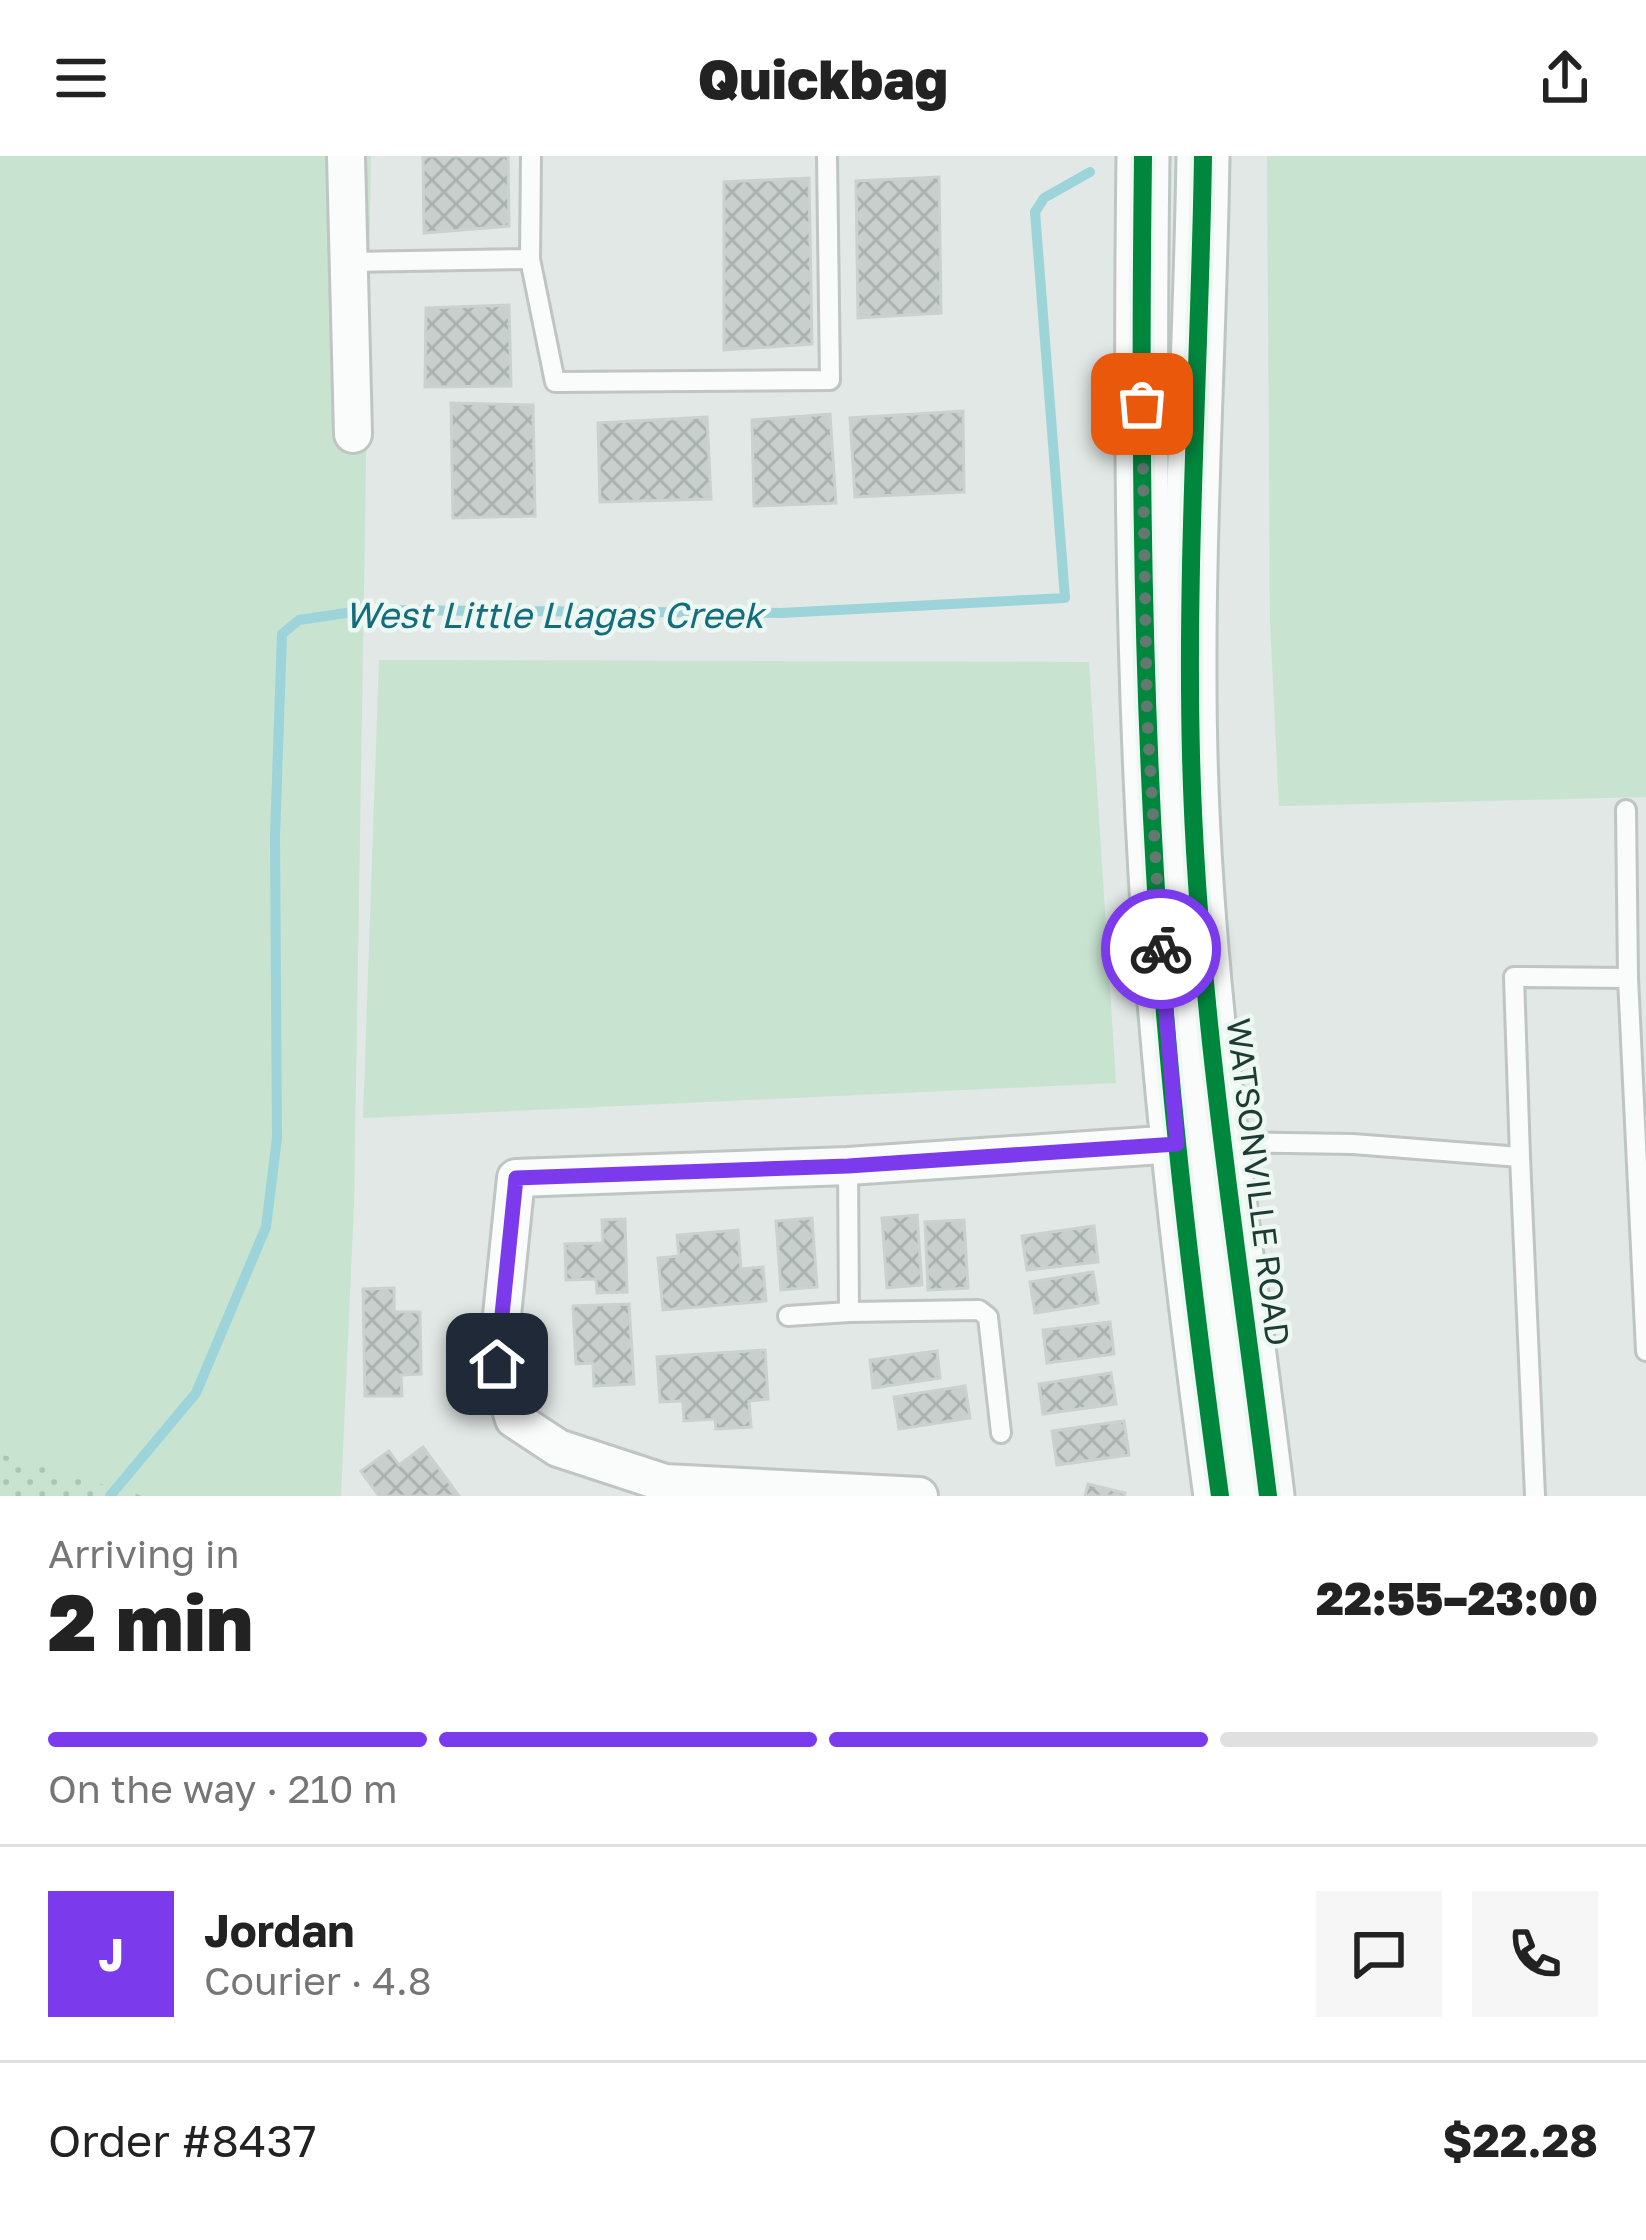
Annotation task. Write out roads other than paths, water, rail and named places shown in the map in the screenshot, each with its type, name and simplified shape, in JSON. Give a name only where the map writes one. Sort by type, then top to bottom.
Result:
[{"type":"main road","name":"WATSONVILLE ROAD","points":[[1143,156],[1147,698],[1199,1143],[1268,1496]]},
{"type":"main road","name":"WATSONVILLE ROAD","points":[[1203,156],[1190,539],[1191,758],[1199,1143],[1220,1496]]},
{"type":"street","points":[[346,156],[353,434]]},
{"type":"street","points":[[919,1496],[665,1483],[558,1448],[514,1419],[497,1364],[516,1178],[848,1166],[1199,1143]]},
{"type":"lane","points":[[531,156],[530,259],[555,382],[830,380],[827,156]]},
{"type":"lane","points":[[349,262],[530,259]]},
{"type":"lane","points":[[1626,810],[1628,979],[1646,1351]]},
{"type":"lane","points":[[1535,1496],[1514,977],[1628,979]]},
{"type":"lane","points":[[1199,1143],[1353,1144],[1520,1157]]},
{"type":"lane","points":[[848,1166],[849,1312]]},
{"type":"lane","points":[[788,1316],[979,1310],[988,1317],[1001,1433]]},
{"type":"waterway","name":"West Little Llagas Creek","points":[[110,1496],[196,1393],[266,1227],[277,1138],[275,837],[282,634],[299,620],[366,610],[781,613],[1065,598],[1035,212],[1044,198],[1090,172]]}]
